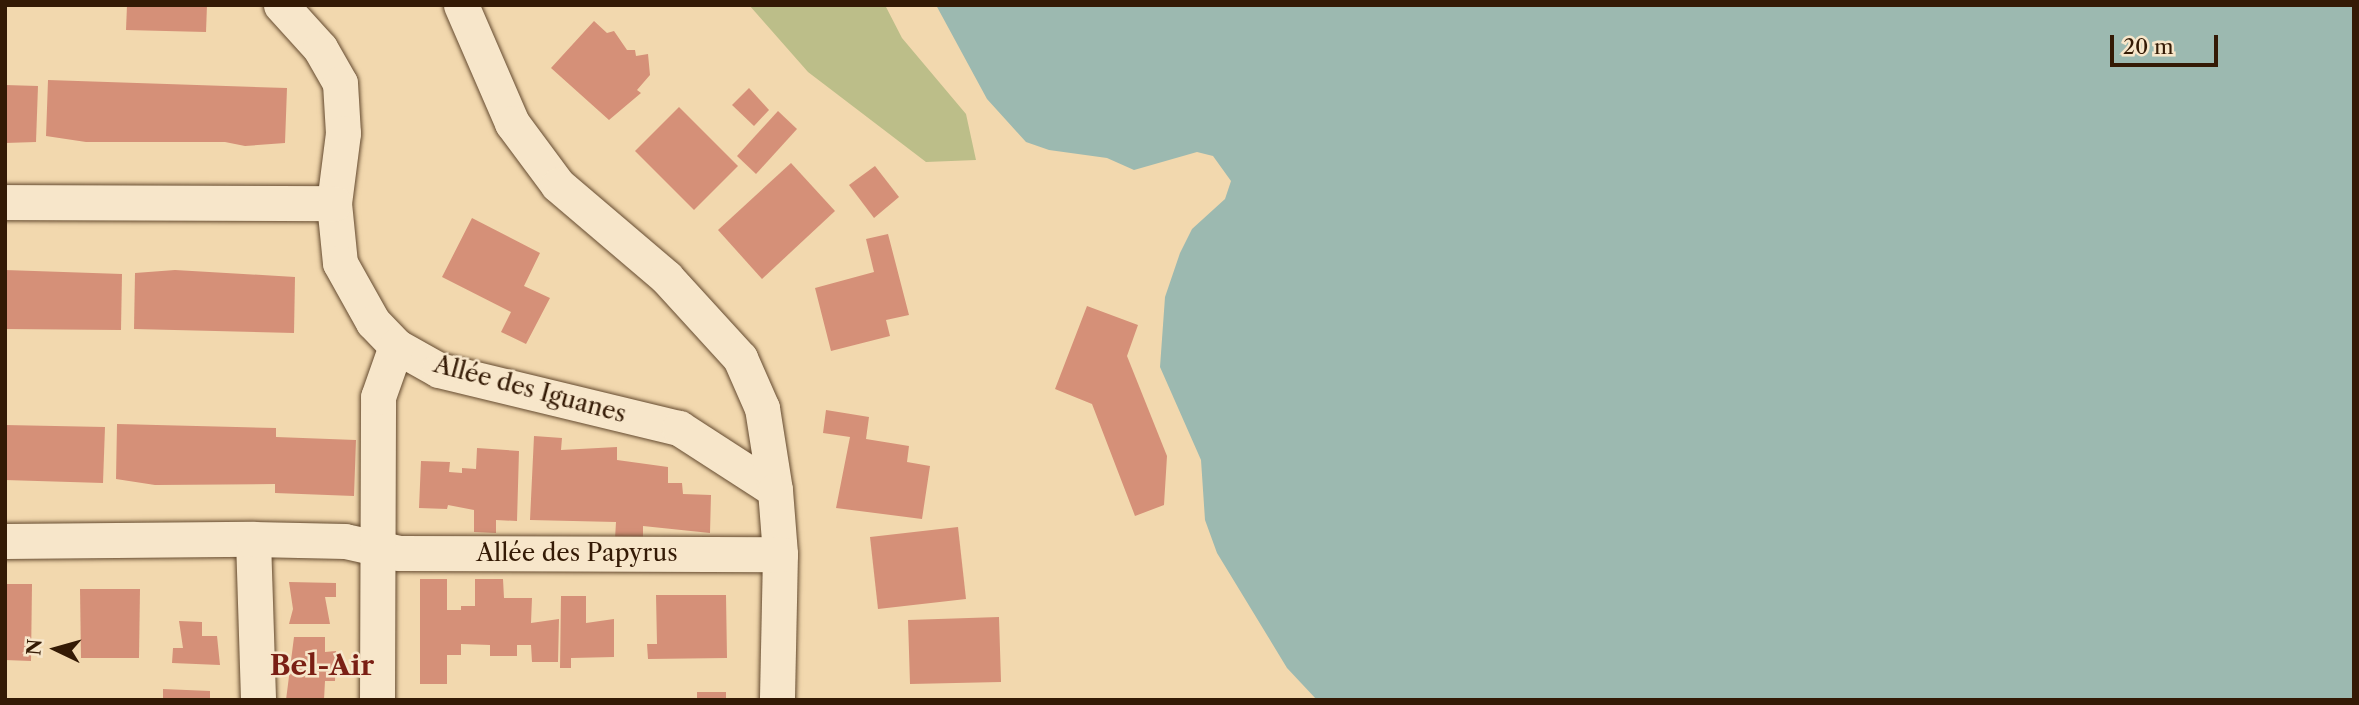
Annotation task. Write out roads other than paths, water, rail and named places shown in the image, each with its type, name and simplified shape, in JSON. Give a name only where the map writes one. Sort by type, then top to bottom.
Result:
[{"type":"street","name":"Allée des Iguanes","points":[[281,5],[320,48],[341,83],[343,133],[334,203],[340,263],[373,322],[396,346],[439,370],[679,428],[715,447],[775,490]]},
{"type":"street","points":[[461,5],[512,123],[558,185],[666,277],[740,358],[762,408],[775,490],[780,554],[777,700]]},
{"type":"street","points":[[5,202],[334,203]]},
{"type":"street","points":[[377,700],[375,546],[378,397],[396,346]]},
{"type":"street","points":[[253,539],[258,700]]},
{"type":"street","name":"Allée des Papyrus","points":[[5,541],[253,539],[345,541],[399,553],[780,554]]},
{"type":"water","points":[[936,5],[2354,5],[2354,700],[1317,700],[1287,668],[1217,553],[1205,520],[1201,460],[1160,367],[1165,297],[1180,253],[1192,229],[1225,199],[1231,181],[1213,156],[1197,152],[1134,170],[1107,158],[1049,150],[1026,142],[987,99]]},
{"type":"district","name":"Bel-Air","points":[[322,665]]}]
